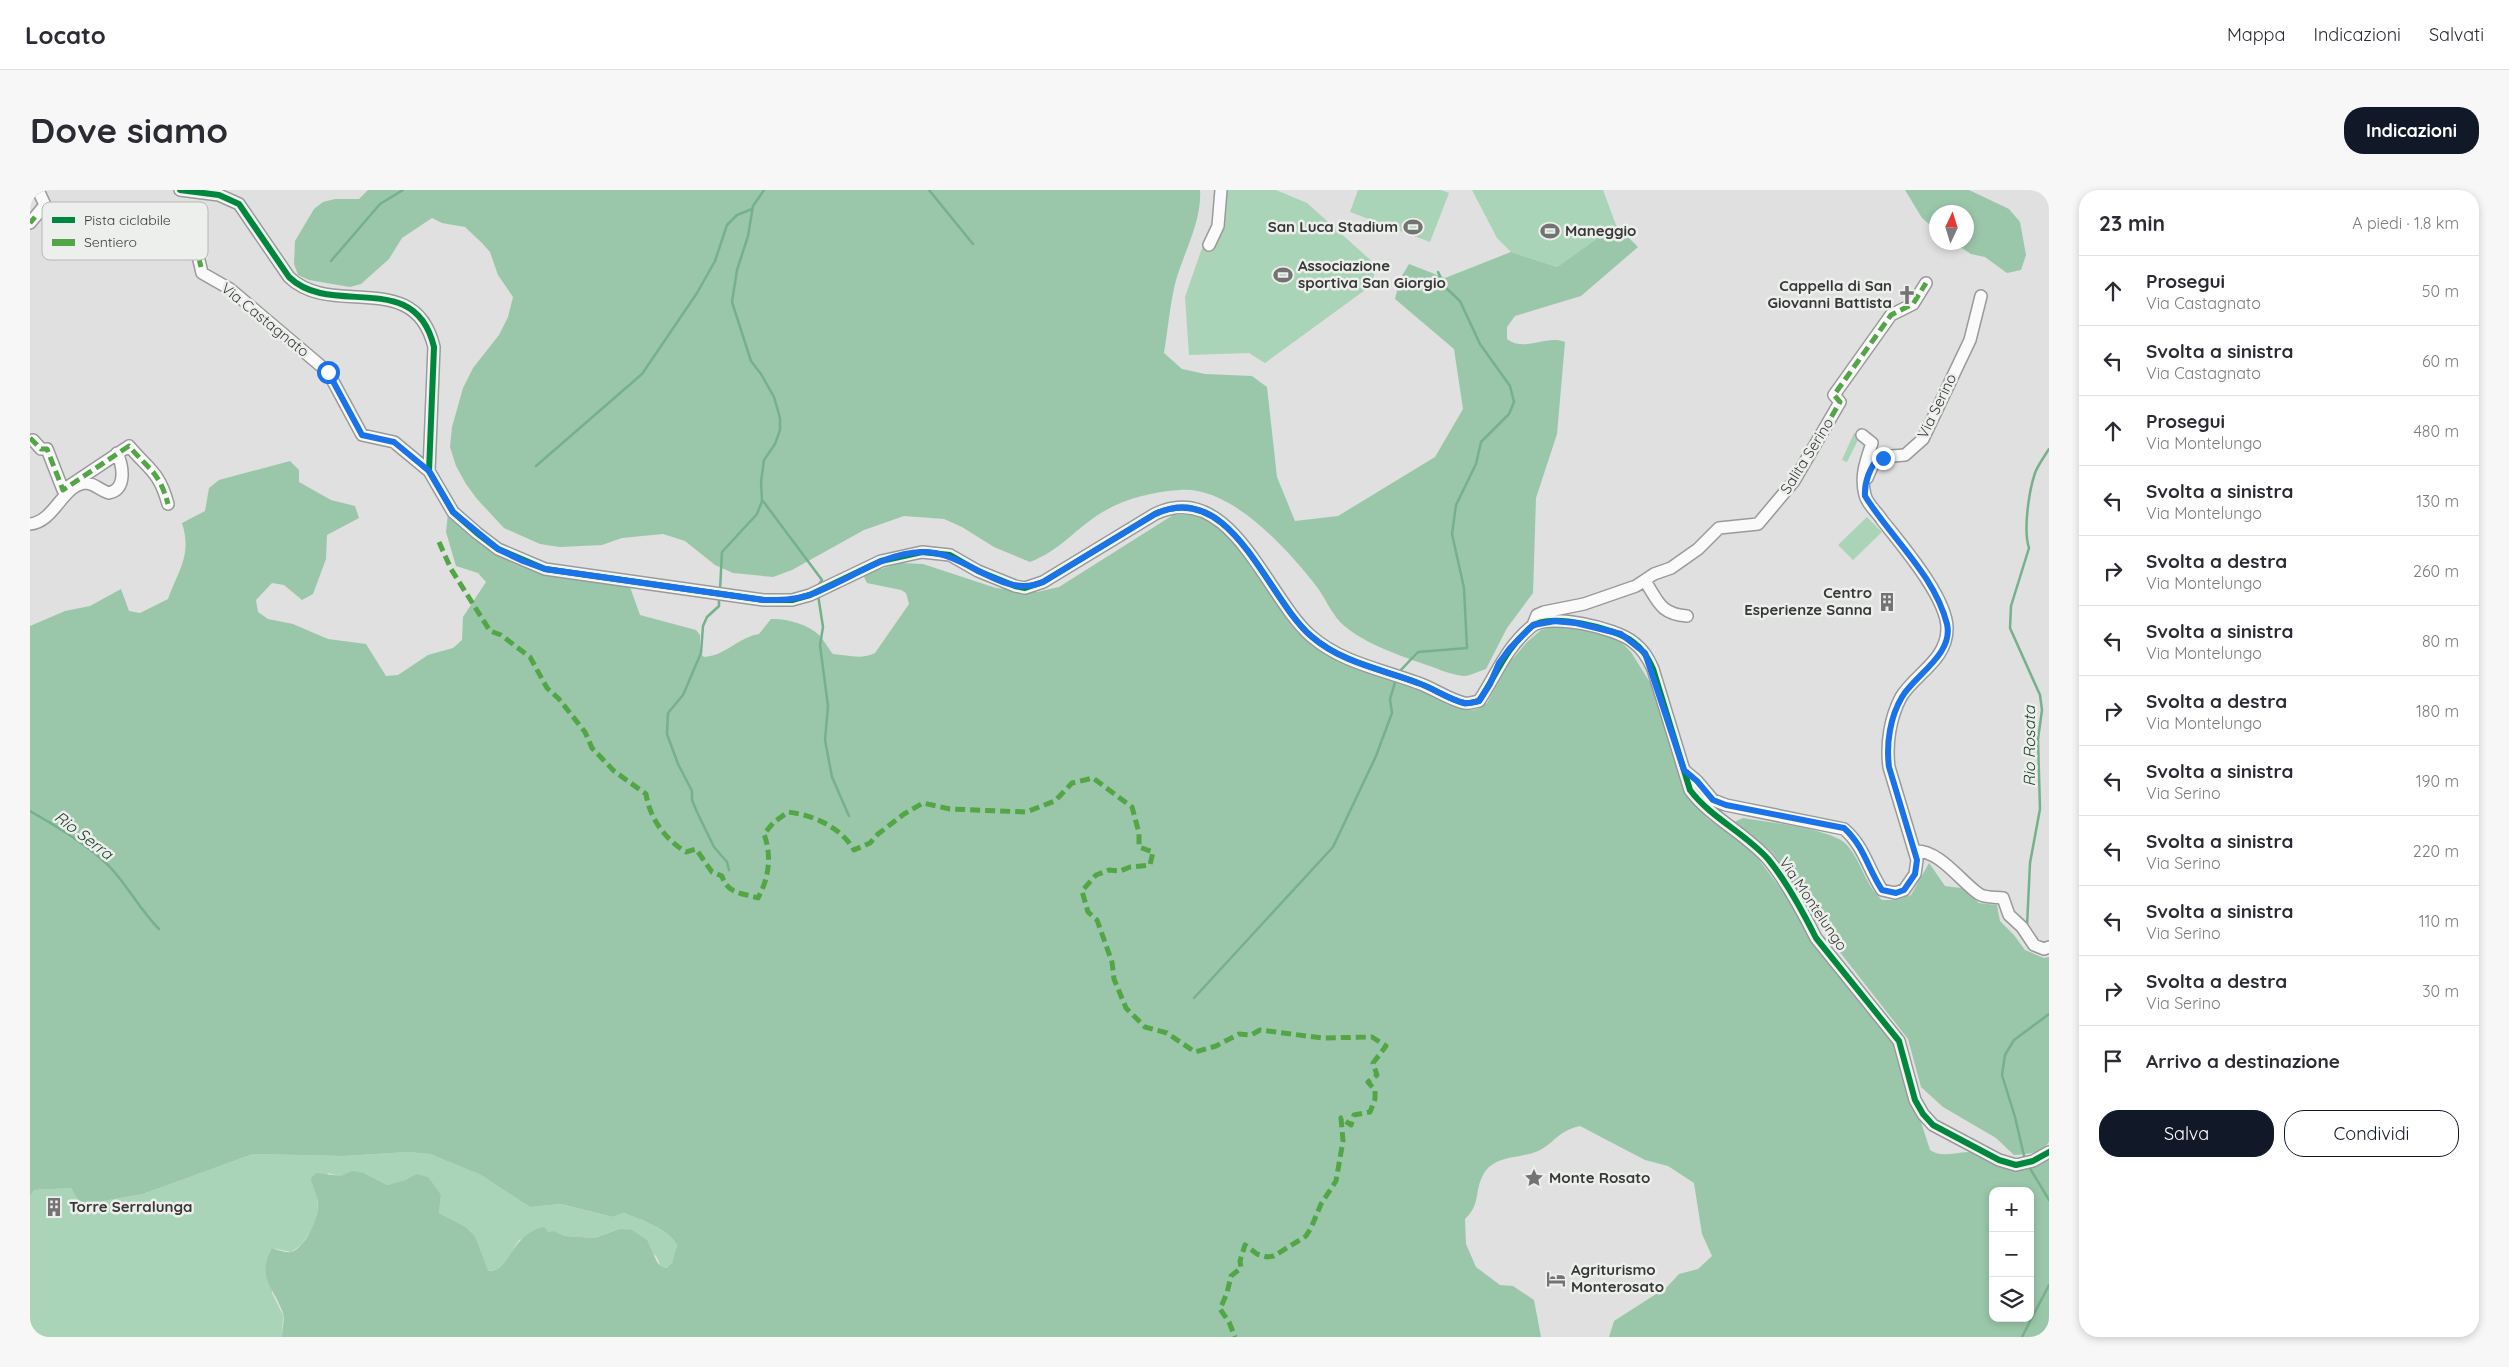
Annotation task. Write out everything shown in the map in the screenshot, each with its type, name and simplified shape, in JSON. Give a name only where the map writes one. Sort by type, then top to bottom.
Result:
[{"type":"street","points":[[38,190],[44,202]]},
{"type":"street","points":[[180,190],[219,195],[240,204],[289,277],[299,287],[310,292],[389,299],[401,303],[422,320],[431,334],[434,354],[429,471],[453,512],[498,549],[545,569],[764,600],[792,600],[810,595],[881,561],[922,552],[950,555],[978,571],[1015,586],[1034,586],[1155,514],[1174,507],[1191,507],[1231,530],[1298,622],[1330,651],[1345,659],[1417,682],[1465,703],[1479,701],[1490,684],[1499,663],[1510,648],[1533,625]]},
{"type":"street","points":[[1209,245],[1218,226],[1221,190]]},
{"type":"street","name":"Via Castagnato","points":[[199,260],[202,273],[230,289],[328,372],[362,435],[394,442],[429,471]]},
{"type":"street","name":"Salita Serino","points":[[1533,625],[1537,615],[1544,612],[1619,593],[1645,581],[1685,558],[1719,528],[1758,524],[1799,473],[1840,402],[1834,395],[1891,315],[1913,304],[1926,283]]},
{"type":"street","name":"Via Serino","points":[[1864,487],[1874,462],[1879,457],[1905,454],[1923,439],[1970,340],[1980,296]]},
{"type":"street","points":[[1684,770],[1697,781],[1713,800],[1726,805],[1844,828],[1853,837],[1865,855],[1882,890],[1889,893],[1904,890],[1912,880],[1916,868],[1915,851],[1889,767],[1887,752],[1891,724],[1902,697],[1926,672],[1941,651],[1947,637],[1948,627],[1928,580],[1865,496],[1862,472],[1872,443],[1862,436]]},
{"type":"street","points":[[33,440],[41,450],[47,448],[63,490],[129,446],[140,459],[154,470],[164,487],[168,504]]},
{"type":"street","points":[[30,524],[42,521],[64,496],[82,484],[90,484],[109,493],[117,490],[121,484],[122,475],[117,453]]},
{"type":"street","points":[[1645,581],[1659,606],[1673,615],[1687,616]]},
{"type":"street","name":"Via Montelungo","points":[[1533,625],[1555,621],[1593,626],[1621,634],[1634,642],[1645,653],[1652,669],[1690,790],[1701,805],[1768,859],[1808,921],[1816,938],[1893,1031],[1904,1056],[1915,1100],[1923,1114],[1933,1125],[1999,1160],[2016,1165],[2034,1160],[2049,1152]]},
{"type":"street","points":[[1915,851],[1932,854],[1980,895],[2002,898],[2009,915],[2022,927],[2034,945],[2044,949],[2049,947]]},
{"type":"green space","points":[[368,190],[1200,190],[1196,224],[1174,289],[1164,353],[1182,369],[1205,374],[1252,376],[1267,387],[1277,477],[1295,521],[1338,516],[1435,457],[1463,409],[1454,349],[1395,299],[1400,279],[1409,264],[1445,278],[1511,252],[1557,267],[1616,225],[1638,247],[1581,296],[1515,316],[1507,327],[1507,339],[1514,343],[1528,344],[1550,340],[1565,342],[1557,434],[1536,498],[1533,593],[1507,628],[1486,669],[1464,676],[1448,673],[1389,651],[1367,641],[1348,629],[1340,622],[1305,572],[1275,539],[1239,509],[1219,498],[1200,492],[1180,490],[1160,492],[1120,503],[1092,519],[1051,552],[1030,562],[994,547],[962,527],[944,519],[904,516],[864,530],[792,570],[773,577],[733,573],[715,565],[685,541],[663,534],[622,538],[602,545],[560,547],[540,544],[504,528],[477,499],[456,466],[450,447],[452,427],[463,388],[473,368],[499,335],[508,317],[513,297],[498,275],[490,252],[482,243],[465,227],[442,223],[432,218],[402,238],[389,259],[361,284],[350,287],[309,280],[298,275],[294,264],[295,241],[314,209],[323,202],[335,199],[359,199]]},
{"type":"green space","name":"Associazione sportiva San Giorgio","points":[[1228,190],[1276,190],[1307,203],[1376,265],[1372,285],[1265,363],[1249,353],[1189,355],[1185,297],[1201,251]]},
{"type":"green space","name":"San Luca Stadium","points":[[1358,190],[1441,190],[1449,193],[1430,242],[1350,212]]},
{"type":"green space","name":"Maneggio","points":[[1472,190],[1603,190],[1616,225],[1557,267],[1511,252],[1497,238]]},
{"type":"green space","points":[[1905,190],[1969,190],[2009,209],[2020,222],[2026,255],[2021,270],[2007,273],[1985,257],[1971,254],[1965,250],[1974,250],[1974,205],[1929,205],[1929,224],[1922,218]]},
{"type":"green space","points":[[1854,433],[1860,436],[1847,462],[1842,460]]},
{"type":"green space","points":[[290,461],[299,470],[299,482],[331,500],[355,506],[359,518],[327,535],[326,559],[313,594],[302,600],[284,585],[272,583],[256,600],[258,612],[268,619],[293,624],[328,639],[366,644],[386,676],[398,675],[428,655],[453,648],[462,640],[463,617],[486,582],[478,573],[456,566],[446,532],[448,513],[467,533],[487,548],[508,560],[554,574],[630,587],[640,615],[696,630],[700,635],[700,653],[704,657],[712,656],[759,634],[771,619],[789,621],[809,628],[823,639],[833,654],[870,655],[875,653],[909,604],[906,593],[901,590],[867,583],[864,577],[867,573],[901,563],[923,564],[996,588],[1037,592],[1059,587],[1173,515],[1194,515],[1221,527],[1242,550],[1305,639],[1333,658],[1470,710],[1477,709],[1487,703],[1509,663],[1527,642],[1541,630],[1553,627],[1582,630],[1618,639],[1631,652],[1651,684],[1690,797],[1707,818],[1751,849],[1890,1035],[1906,1075],[1930,1150],[1940,1154],[1971,1152],[1982,1154],[2019,1168],[2038,1165],[2049,1159],[2049,1337],[1609,1337],[1614,1321],[1667,1287],[1679,1274],[1698,1269],[1712,1256],[1702,1234],[1694,1183],[1668,1166],[1645,1160],[1580,1126],[1566,1131],[1538,1151],[1500,1160],[1488,1168],[1480,1181],[1473,1208],[1465,1219],[1466,1244],[1476,1267],[1500,1285],[1513,1286],[1534,1300],[1541,1337],[282,1337],[284,1316],[268,1282],[266,1267],[272,1248],[286,1252],[296,1250],[301,1246],[309,1233],[316,1219],[318,1207],[311,1178],[316,1173],[341,1176],[352,1171],[364,1173],[387,1185],[405,1180],[416,1174],[428,1177],[441,1195],[439,1213],[466,1227],[475,1236],[488,1271],[496,1270],[502,1266],[524,1237],[544,1227],[548,1232],[554,1231],[565,1236],[595,1238],[619,1229],[632,1230],[647,1240],[657,1262],[667,1268],[672,1263],[677,1245],[661,1229],[624,1213],[613,1217],[561,1204],[530,1207],[481,1175],[430,1154],[408,1152],[343,1156],[253,1154],[143,1194],[81,1205],[71,1188],[34,1190],[30,1196],[30,626],[65,611],[90,606],[121,589],[129,611],[140,613],[168,599],[185,553],[185,534],[182,523],[205,511],[209,488],[219,480]]},
{"type":"green space","points":[[1867,517],[1882,532],[1853,560],[1838,545]]},
{"type":"green space","points":[[1743,818],[1814,830],[1839,839],[1852,852],[1871,887],[1882,900],[1897,900],[1911,895],[1929,863],[1945,886],[1961,888],[1979,903],[1997,905],[2000,921],[2025,950],[2044,958],[2049,957],[2049,1142],[2046,1146],[2033,1153],[2014,1155],[1996,1138],[1943,1107],[1921,1087],[1908,1039],[1817,923],[1786,871],[1772,852],[1734,822]]},
{"type":"green space","points":[[408,1152],[430,1154],[481,1175],[530,1207],[561,1204],[613,1217],[624,1213],[646,1222],[661,1229],[677,1245],[672,1264],[668,1268],[661,1266],[656,1256],[619,1229],[595,1238],[565,1236],[554,1231],[519,1240],[502,1265],[487,1271],[475,1236],[466,1227],[439,1213],[441,1195],[416,1174],[405,1180],[387,1185],[364,1173],[341,1177],[329,1173],[312,1184],[317,1194],[318,1208],[315,1225],[301,1245],[291,1252],[272,1248],[272,1293],[283,1315],[282,1337],[30,1337],[30,1196],[34,1190],[71,1188],[81,1205],[143,1194],[253,1154],[343,1156]]},
{"type":"waterway","points":[[331,261],[380,204],[403,190]]},
{"type":"waterway","points":[[720,590],[722,552],[757,514],[762,501],[761,482],[764,460],[775,444],[780,430],[780,418],[774,397],[751,361],[732,302],[737,270],[748,236],[753,206],[764,190]]},
{"type":"waterway","points":[[929,190],[973,244]]},
{"type":"waterway","points":[[536,466],[642,374],[697,293],[715,261],[727,225],[737,215],[752,209]]},
{"type":"waterway","points":[[1399,672],[1418,652],[1467,648],[1464,588],[1452,534],[1456,505],[1476,464],[1481,442],[1509,414],[1514,402],[1510,386],[1480,344],[1460,301],[1446,288],[1438,272]]},
{"type":"waterway","name":"Rio Rosata","points":[[2027,926],[2030,863],[2040,809],[2038,739],[2042,710],[2040,695],[2010,628],[2011,606],[2029,548],[2027,521],[2033,481],[2035,473],[2049,449]]},
{"type":"waterway","points":[[763,501],[822,580],[817,587]]},
{"type":"waterway","points":[[818,595],[823,627],[820,645],[828,706],[825,740],[832,777],[849,816]]},
{"type":"waterway","points":[[719,598],[719,606],[707,617],[703,626],[701,653],[683,695],[668,713],[667,734],[678,764],[692,791],[692,800],[697,812],[714,847],[727,862],[729,870]]},
{"type":"waterway","points":[[1194,998],[1333,847],[1376,756],[1392,713],[1390,699],[1396,679]]},
{"type":"waterway","name":"Rio Serra","points":[[30,811],[71,836],[109,866],[159,929]]},
{"type":"waterway","name":"Rio Rosata","points":[[2025,1160],[2015,1117],[2002,1075],[2005,1055],[2014,1040],[2049,1014]]},
{"type":"waterway","name":"Rio Rosata","points":[[2028,1165],[2049,1200]]},
{"type":"waterway","name":"Rio Rosata","points":[[2022,1337],[2049,1285]]},
{"type":"marked path","points":[[30,223],[35,217]]},
{"type":"marked path","points":[[199,260],[201,267]]},
{"type":"marked path","points":[[1784,493],[1794,481],[1840,402],[1834,395],[1891,315],[1913,304],[1926,283]]},
{"type":"marked path","points":[[30,438],[41,449],[47,449],[63,490],[129,446],[157,477],[168,504]]},
{"type":"marked path","points":[[439,542],[451,569],[490,631],[501,635],[530,657],[547,688],[559,699],[585,732],[592,748],[614,771],[646,794],[651,812],[665,835],[686,852],[696,849],[712,872],[722,876],[724,882],[732,890],[758,898],[765,883],[769,859],[764,834],[774,822],[788,812],[807,816],[826,824],[842,835],[854,850],[870,843],[878,834],[904,814],[923,803],[950,809],[1026,812],[1055,801],[1072,783],[1093,778],[1132,807],[1139,833],[1139,847],[1153,852],[1150,865],[1130,867],[1120,871],[1109,870],[1096,875],[1082,891],[1088,912],[1097,920],[1112,962],[1114,979],[1126,1008],[1145,1027],[1167,1033],[1195,1052],[1216,1046],[1239,1034],[1251,1035],[1260,1030],[1322,1038],[1372,1037],[1386,1046],[1373,1063],[1377,1075],[1368,1082],[1375,1090],[1375,1099],[1370,1112],[1354,1115],[1351,1125],[1341,1118],[1343,1141],[1336,1181],[1321,1204],[1306,1236],[1274,1256],[1267,1257],[1257,1254],[1245,1245],[1240,1261],[1241,1268],[1231,1276],[1227,1293],[1220,1309],[1229,1322],[1235,1337]]},
{"type":"cycle path","points":[[180,190],[219,195],[239,204],[289,277],[307,289],[327,294],[391,301],[409,308],[424,323],[434,347],[429,471],[453,512],[477,533],[498,549],[545,569],[764,600],[792,600],[810,595],[881,561],[922,552],[950,555],[978,571],[1015,586],[1025,588],[1043,582],[1155,514],[1182,507],[1205,512],[1226,526],[1245,547],[1294,618],[1311,636],[1323,645],[1349,659],[1424,685],[1464,703],[1479,701],[1514,644],[1531,627],[1540,623],[1567,621],[1598,627],[1624,637],[1637,645],[1647,657],[1653,669],[1690,790],[1708,809],[1759,850],[1782,877],[1816,938],[1899,1041],[1915,1100],[1923,1114],[1933,1125],[1999,1160],[2016,1165],[2033,1161],[2049,1152]]},
{"type":"place","name":"San Luca Stadium","points":[[1413,227]]},
{"type":"place","name":"Maneggio","points":[[1550,231]]},
{"type":"place","name":"Associazione sportiva San Giorgio","points":[[1283,275]]},
{"type":"place","name":"Cappella di San Giovanni Battista","points":[[1907,295]]},
{"type":"place","name":"Centro Esperienze Sanna","points":[[1887,602]]},
{"type":"place","name":"Monte Rosato","points":[[1534,1178]]},
{"type":"place","name":"Torre Serralunga","points":[[54,1207]]},
{"type":"place","name":"Agriturismo Monterosato","points":[[1556,1279]]},
{"type":"route","points":[[328,372],[362,435],[394,442],[406,454],[429,471],[453,512],[477,533],[498,549],[545,569],[764,600],[792,600],[810,595],[881,561],[922,552],[950,555],[978,571],[1015,586],[1025,588],[1043,582],[1155,514],[1174,507],[1183,506],[1199,510],[1231,530],[1298,622],[1310,635],[1330,651],[1345,659],[1443,692],[1465,703],[1479,701],[1490,684],[1499,663],[1510,648],[1533,625],[1555,621],[1576,623],[1621,634],[1634,642],[1645,653],[1652,669],[1684,770],[1697,781],[1713,800],[1742,810],[1798,818],[1844,828],[1853,837],[1865,855],[1882,890],[1896,893],[1904,890],[1912,880],[1917,860],[1889,767],[1887,752],[1891,724],[1902,697],[1926,672],[1941,651],[1947,637],[1948,627],[1928,580],[1913,563],[1865,496],[1864,487],[1874,462],[1879,457],[1883,458]]}]
